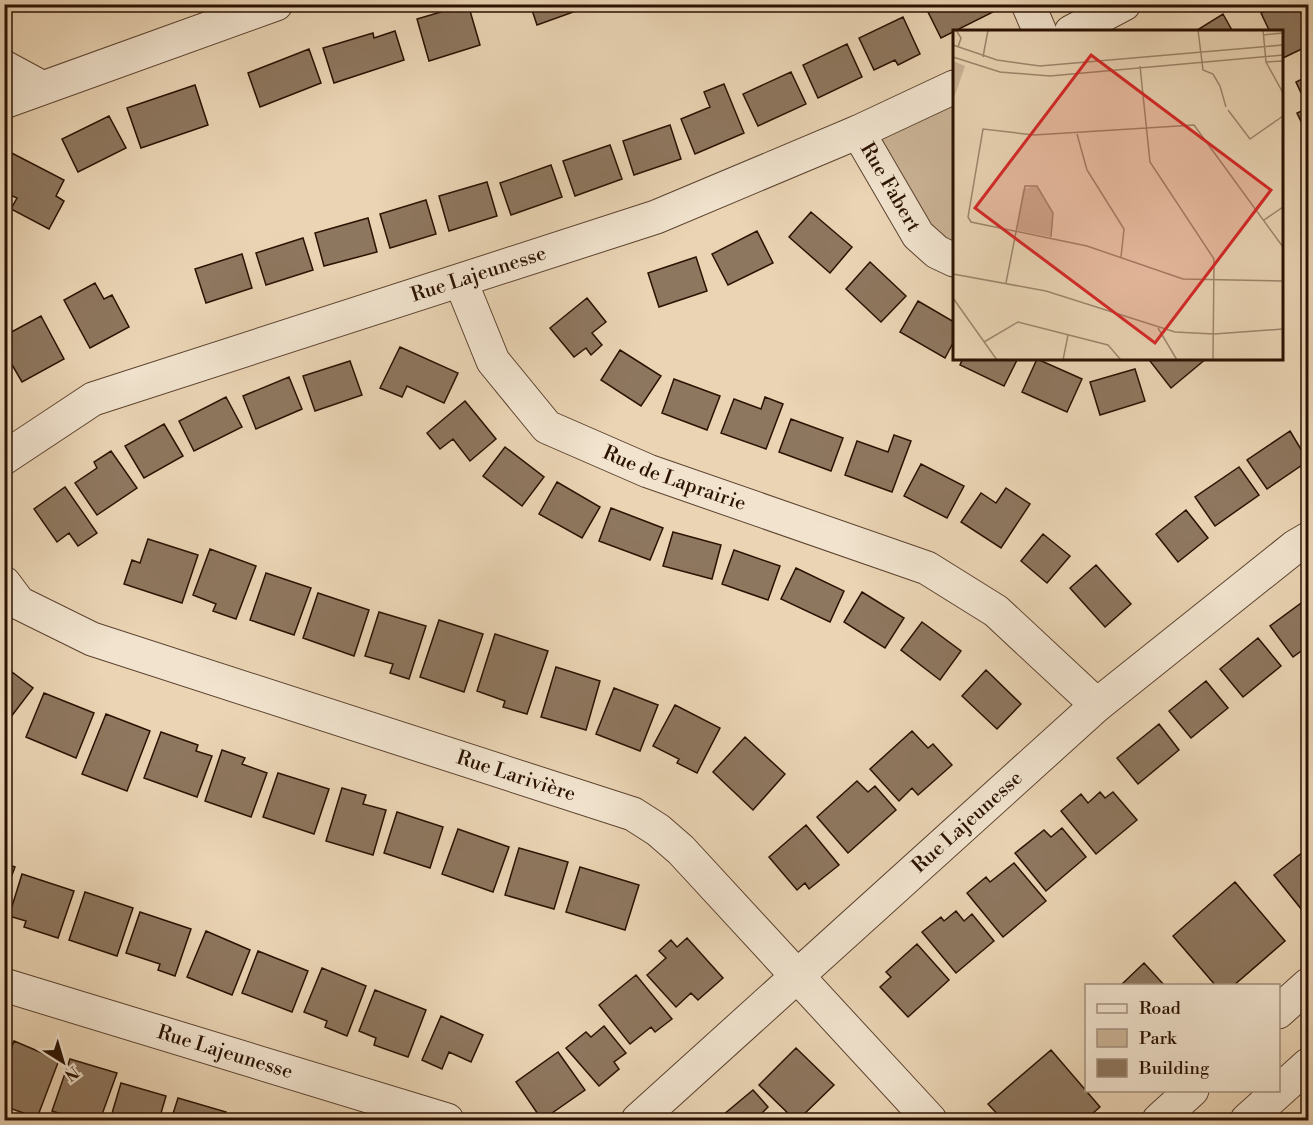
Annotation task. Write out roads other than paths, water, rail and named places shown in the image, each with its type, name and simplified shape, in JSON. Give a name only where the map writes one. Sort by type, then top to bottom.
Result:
[{"type":"street","points":[[4,102],[276,4]]},
{"type":"street","points":[[1028,4],[1039,30]]},
{"type":"street","points":[[1075,30],[1124,4]]},
{"type":"street","points":[[4,68],[41,87]]},
{"type":"street","name":"Rue Lajeunesse","points":[[4,458],[93,399],[461,282],[656,217],[858,132],[953,87]]},
{"type":"street","name":"Rue Fabert","points":[[858,132],[918,235],[937,252],[953,260]]},
{"type":"street","name":"Rue de Laprairie","points":[[461,282],[493,361],[547,427],[648,471],[927,568],[996,611],[1097,705]]},
{"type":"street","name":"Rue Lajeunesse","points":[[638,1120],[1097,705],[1308,538]]},
{"type":"street","name":"Rue Larivière","points":[[4,584],[19,603],[92,639],[633,814],[658,830],[681,850],[799,975],[930,1120]]},
{"type":"street","name":"Rue Lajeunesse","points":[[4,985],[447,1120]]},
{"type":"street","points":[[1280,1010],[1308,985]]},
{"type":"street","points":[[1280,1091],[1308,1065]]},
{"type":"street","points":[[1160,1120],[1190,1092]]},
{"type":"street","points":[[1248,1120],[1279,1092]]}]
